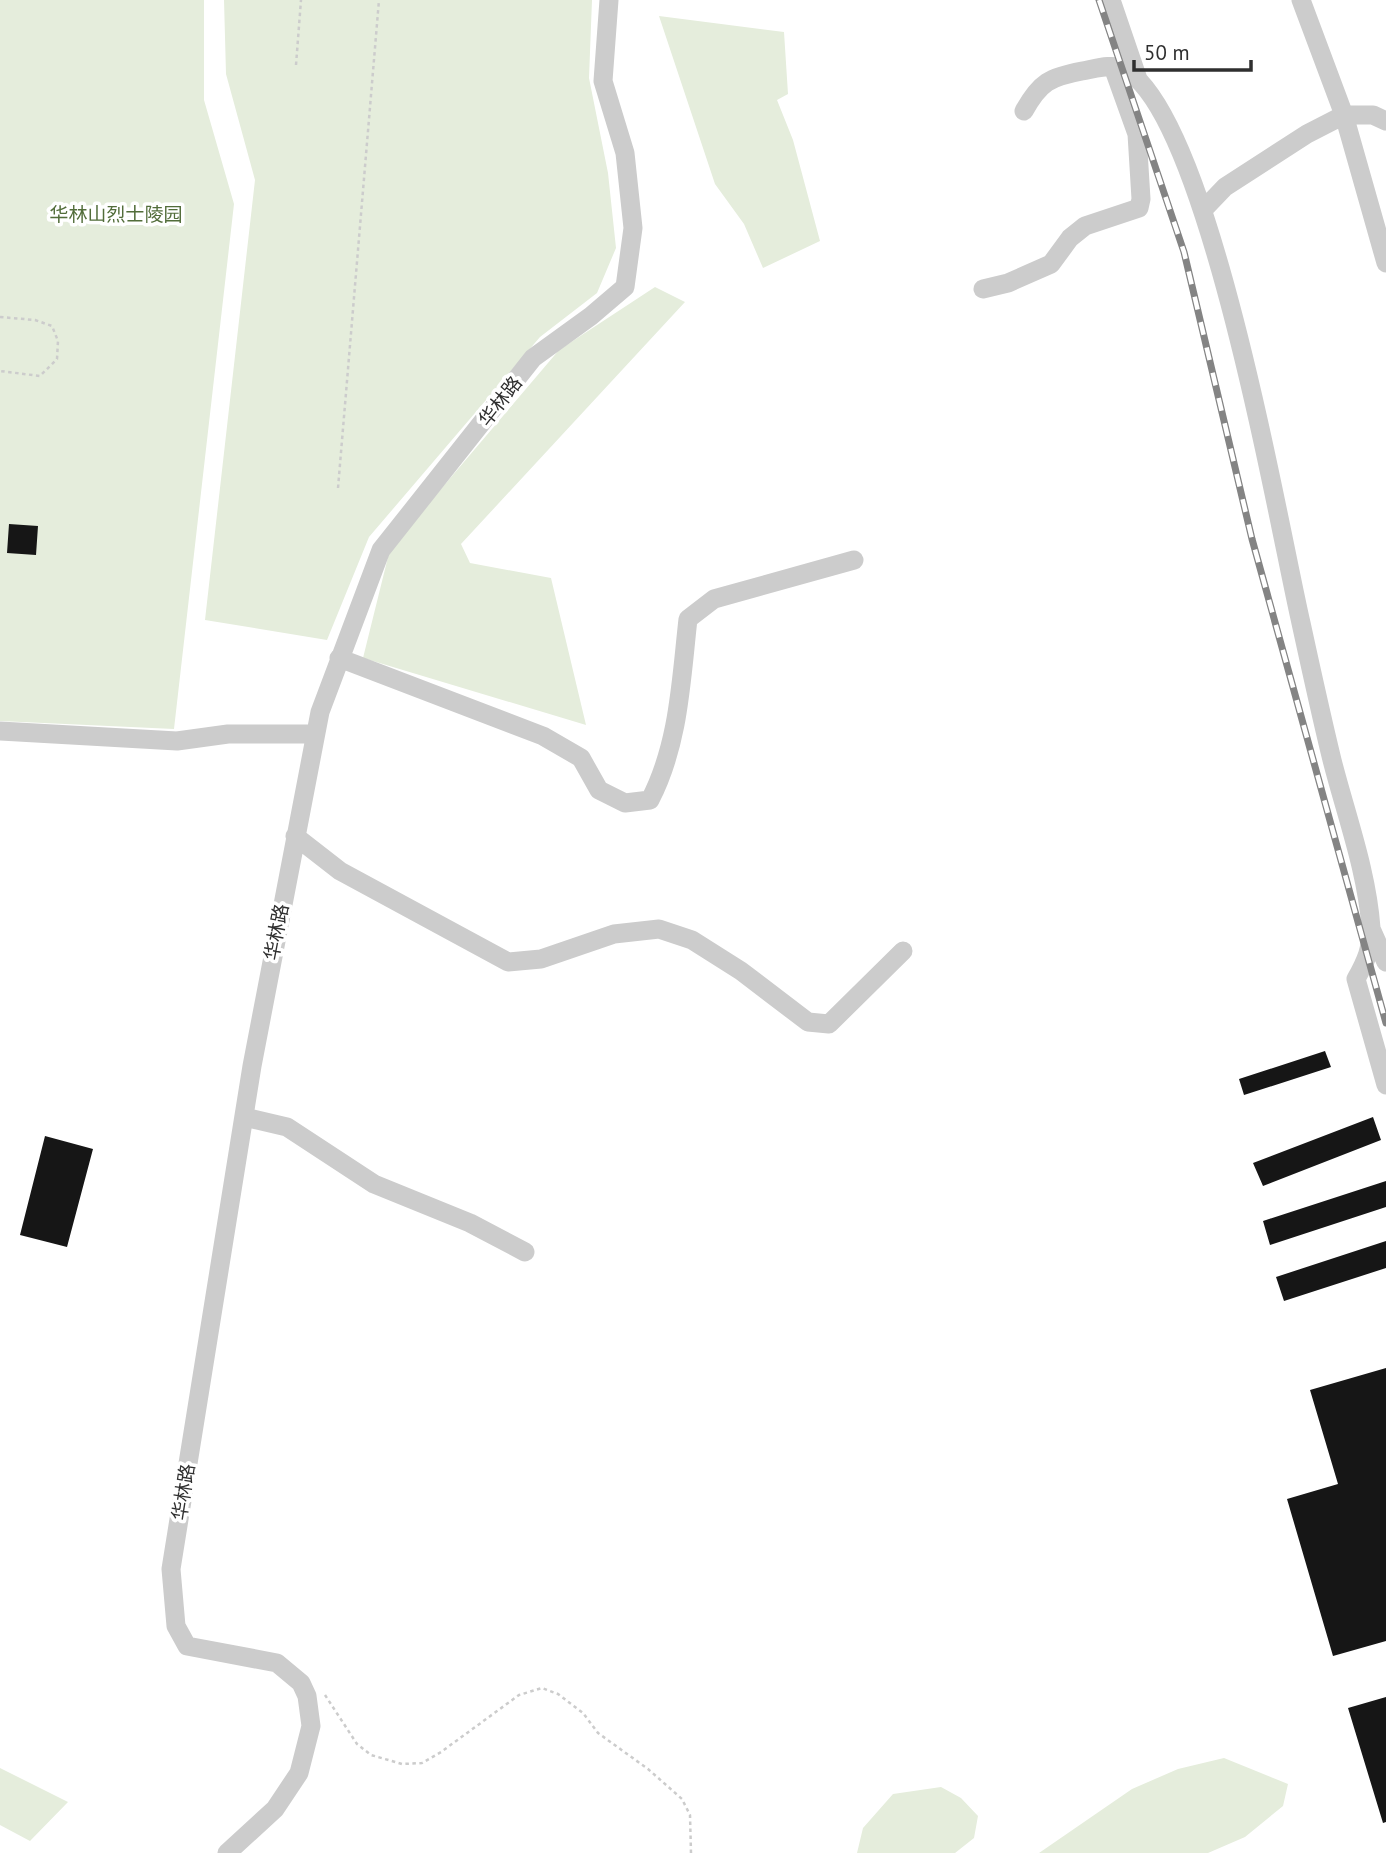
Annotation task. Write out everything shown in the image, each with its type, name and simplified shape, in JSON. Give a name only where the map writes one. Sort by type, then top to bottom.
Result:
[{"type":"street","name":"华林路","points":[[302,1683],[277,1663],[187,1646],[176,1626],[171,1569],[244,1117],[295,836],[320,712],[382,551],[533,358],[591,316],[625,287],[633,228],[625,153],[603,81],[609,0]]},
{"type":"street","points":[[1111,0],[1138,80],[1165,119],[1183,154],[1203,210],[1242,348],[1332,758],[1362,870],[1372,931],[1386,962]]},
{"type":"street","points":[[1301,0],[1344,115],[1386,263]]},
{"type":"street","points":[[1024,111],[1033,95],[1051,77],[1113,67],[1123,68],[1138,80]]},
{"type":"street","points":[[983,289],[1008,283],[1051,264],[1070,238],[1085,226],[1139,208],[1141,199],[1137,134],[1113,67]]},
{"type":"street","points":[[1203,210],[1225,187],[1307,134],[1344,115],[1373,114],[1386,121]]},
{"type":"street","points":[[339,658],[543,736],[581,758],[599,790],[625,803],[650,800],[666,769],[679,699],[688,619],[714,599],[854,560]]},
{"type":"street","points":[[0,731],[177,741],[228,734],[315,734]]},
{"type":"street","points":[[295,836],[340,871],[508,962],[541,959],[614,934],[659,929],[692,940],[741,971],[808,1022],[830,1024],[903,951]]},
{"type":"street","points":[[1372,931],[1367,960],[1356,979],[1386,1085]]},
{"type":"street","points":[[244,1117],[287,1127],[374,1184],[470,1223],[525,1252]]},
{"type":"street","points":[[227,1853],[275,1809],[299,1773],[311,1726],[307,1696],[302,1683]]},
{"type":"path","points":[[296,65],[301,0]]},
{"type":"path","points":[[338,488],[379,0]]},
{"type":"path","points":[[0,317],[35,320],[52,326],[58,341],[57,359],[40,376],[0,371]]},
{"type":"path","points":[[302,1683],[317,1687],[358,1744],[371,1755],[402,1763],[422,1763],[441,1752],[519,1695],[542,1688],[558,1694],[583,1713],[598,1733],[648,1769],[682,1799],[690,1815],[691,1853]]},
{"type":"green space","name":"华林山烈士陵园","points":[[0,0],[204,0],[204,100],[234,204],[174,729],[0,721]]},
{"type":"green space","points":[[224,0],[592,0],[589,78],[608,173],[616,248],[597,293],[540,337],[369,537],[327,640],[205,620],[255,180],[226,74]]},
{"type":"green space","points":[[659,16],[784,32],[788,94],[777,100],[793,140],[820,241],[763,268],[744,224],[715,184]]},
{"type":"green space","points":[[655,287],[685,302],[461,544],[470,563],[551,578],[586,725],[363,658],[390,549],[559,350]]},
{"type":"green space","points":[[1224,1758],[1288,1784],[1283,1806],[1245,1837],[1208,1853],[1039,1853],[1132,1789],[1178,1769]]},
{"type":"green space","points":[[0,1768],[68,1802],[30,1841],[0,1825]]},
{"type":"green space","points":[[941,1787],[961,1798],[978,1816],[974,1838],[955,1853],[857,1853],[863,1828],[893,1794]]},
{"type":"building","points":[[9,524],[38,526],[36,555],[7,553]]},
{"type":"building","points":[[1325,1051],[1331,1067],[1244,1095],[1239,1079]]},
{"type":"building","points":[[1373,1117],[1381,1140],[1263,1186],[1253,1163]]},
{"type":"building","points":[[45,1136],[93,1149],[67,1247],[20,1235]]},
{"type":"building","points":[[1386,1181],[1386,1207],[1270,1245],[1263,1221]]},
{"type":"building","points":[[1386,1241],[1386,1268],[1284,1301],[1276,1277]]},
{"type":"building","points":[[1386,1368],[1386,1641],[1333,1656],[1287,1499],[1338,1484],[1310,1390]]},
{"type":"building","points":[[1386,1697],[1386,1822],[1383,1823],[1348,1708]]},
{"type":"railway","points":[[1099,0],[1184,252],[1252,539],[1386,1023]]}]
